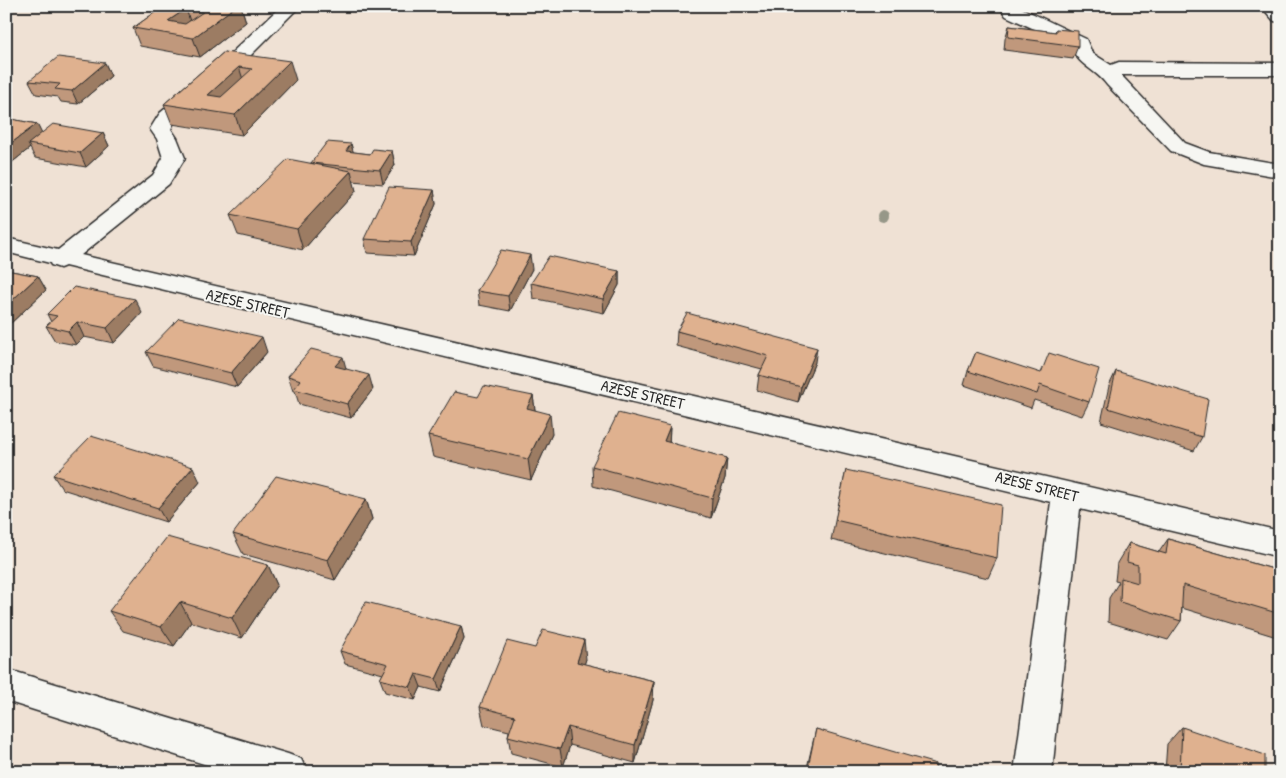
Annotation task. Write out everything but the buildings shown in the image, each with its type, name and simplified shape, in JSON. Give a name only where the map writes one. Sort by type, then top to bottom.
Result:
[{"type":"street","points":[[60,260],[161,179],[174,158],[167,138],[160,129],[166,117],[231,64],[291,6]]},
{"type":"street","points":[[1008,6],[1012,12],[1079,42],[1084,56],[1110,73],[1114,81],[1178,147],[1204,158],[1280,170]]},
{"type":"street","points":[[1270,6],[1280,17]]},
{"type":"street","points":[[1110,73],[1119,68],[1280,69]]},
{"type":"street","name":"AZESE STREET","points":[[6,246],[1280,544]]},
{"type":"street","points":[[1033,772],[1068,494]]},
{"type":"street","points":[[6,685],[288,772]]}]
